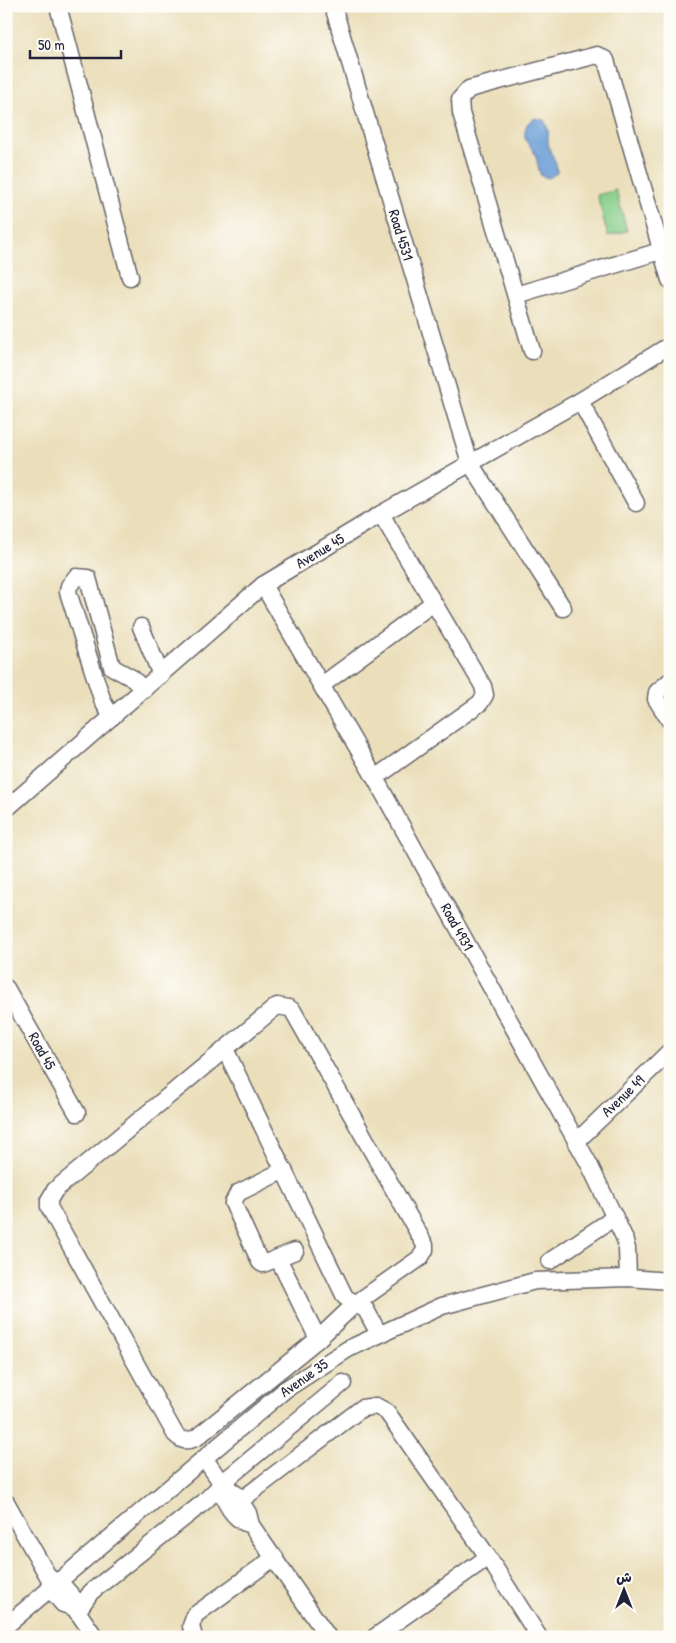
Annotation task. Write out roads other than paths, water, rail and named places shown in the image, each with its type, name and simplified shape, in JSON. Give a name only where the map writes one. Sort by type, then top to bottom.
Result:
[{"type":"street","points":[[58,6],[130,277]]},
{"type":"street","name":"Road 4531","points":[[333,6],[470,464],[563,608]]},
{"type":"street","points":[[532,351],[460,106],[463,93],[476,86],[597,55],[602,56],[608,65],[660,251],[670,280]]},
{"type":"street","points":[[516,295],[660,251]]},
{"type":"street","name":"Avenue 45","points":[[7,806],[144,690],[263,585],[381,514],[580,401],[670,345]]},
{"type":"street","points":[[580,401],[636,503]]},
{"type":"street","points":[[375,778],[480,703],[485,695],[483,686],[381,514]]},
{"type":"street","points":[[112,717],[103,702],[68,592],[69,586],[76,577],[88,578],[112,667],[132,678],[144,690]]},
{"type":"street","name":"Road 4931","points":[[263,585],[375,778],[576,1142],[615,1217],[627,1249],[628,1278]]},
{"type":"street","points":[[322,685],[433,603]]},
{"type":"street","points":[[141,627],[161,675]]},
{"type":"street","points":[[95,679],[112,667]]},
{"type":"street","points":[[670,681],[657,692],[656,700],[670,721]]},
{"type":"street","name":"Road 45","points":[[6,988],[77,1113]]},
{"type":"street","points":[[276,1006],[289,1008],[293,1011],[425,1245],[425,1250],[420,1258],[355,1304],[318,1339],[196,1438],[188,1441],[181,1440],[174,1434],[114,1327],[49,1207],[49,1200],[55,1190],[276,1006]]},
{"type":"street","points":[[226,1049],[345,1297],[366,1310],[379,1334]]},
{"type":"street","name":"Avenue 49","points":[[576,1142],[670,1051]]},
{"type":"street","points":[[284,1170],[238,1193],[233,1203],[260,1262],[263,1264],[295,1251]]},
{"type":"street","points":[[550,1262],[615,1217]]},
{"type":"street","points":[[278,1258],[318,1339]]},
{"type":"street","name":"Avenue 35","points":[[6,1626],[53,1584],[205,1459],[286,1389],[340,1353],[442,1306],[535,1281],[628,1278],[670,1281]]},
{"type":"street","points":[[76,1610],[91,1592],[204,1502],[222,1484],[343,1383]]},
{"type":"street","points":[[240,1501],[362,1408],[376,1406],[387,1412],[488,1557],[539,1637]]},
{"type":"street","points":[[205,1459],[222,1484],[225,1502],[240,1520],[251,1525]]},
{"type":"street","points":[[222,1484],[230,1487],[240,1501],[249,1516],[251,1525],[276,1557],[328,1637]]},
{"type":"street","points":[[6,1502],[63,1604],[76,1610],[94,1637]]},
{"type":"street","points":[[194,1637],[191,1626],[195,1615],[276,1557]]},
{"type":"street","points":[[375,1637],[488,1557]]},
{"type":"water","points":[[535,118],[544,120],[548,132],[549,147],[557,166],[557,173],[549,178],[541,176],[534,152],[525,139],[527,124]]}]
